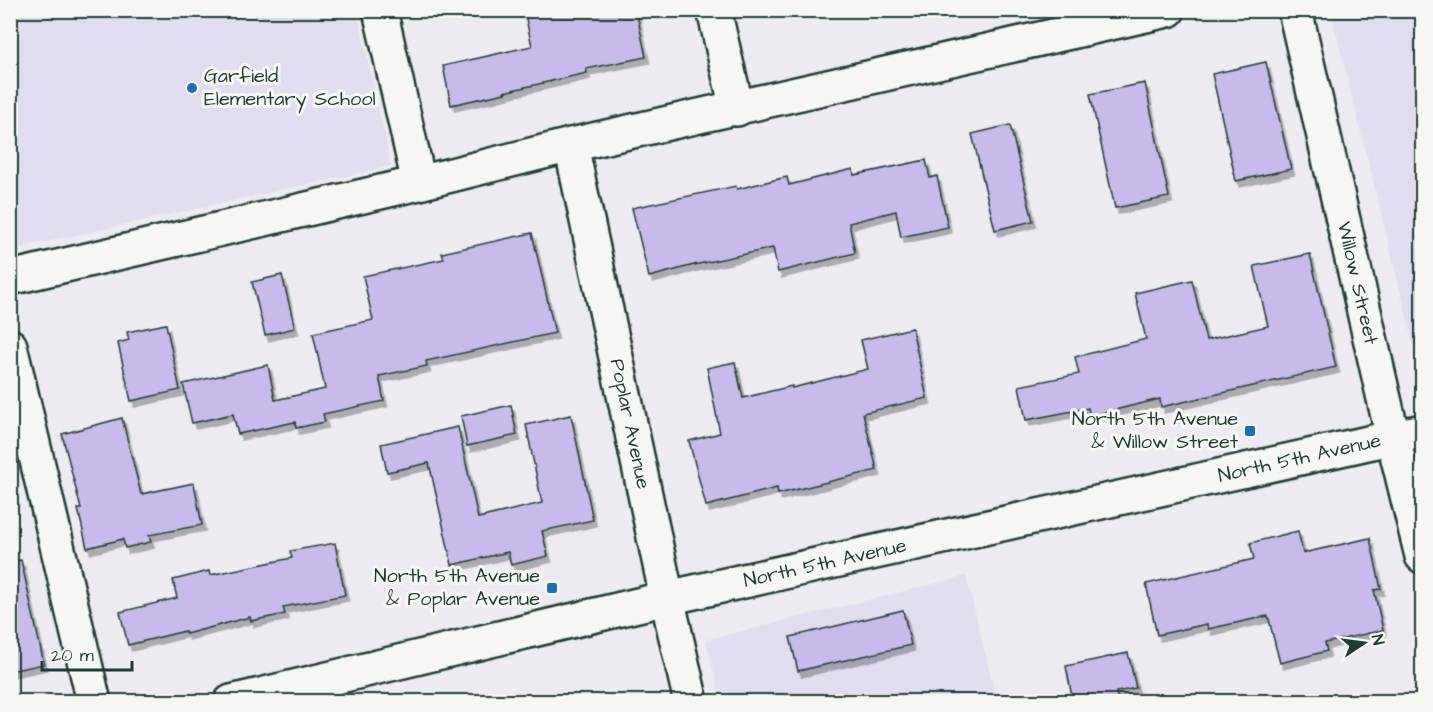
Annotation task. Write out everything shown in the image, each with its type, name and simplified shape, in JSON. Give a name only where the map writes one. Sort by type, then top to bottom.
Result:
[{"type":"street","points":[[380,10],[419,183]]},
{"type":"street","points":[[714,10],[737,109]]},
{"type":"street","points":[[10,278],[419,183],[571,145],[1167,10]]},
{"type":"street","name":"Willow Street","points":[[1295,10],[1408,434],[1422,556]]},
{"type":"street","name":"Poplar Avenue","points":[[571,145],[691,702]]},
{"type":"street","points":[[10,346],[94,702]]},
{"type":"street","name":"North 5th Avenue","points":[[231,702],[667,598],[1408,434]]},
{"type":"shaded area","points":[[1338,10],[1422,11],[1422,370],[1420,370],[1331,12]]},
{"type":"shaded area","name":"Garfield Elementary School","points":[[10,11],[357,11],[391,166],[13,249],[10,239]]},
{"type":"shaded area","points":[[966,576],[997,701],[721,701],[706,640]]},
{"type":"building","points":[[524,10],[636,10],[646,57],[586,69],[587,73],[451,105],[443,66],[532,46]]},
{"type":"building","points":[[1266,62],[1291,169],[1236,181],[1212,74]]},
{"type":"building","points":[[1145,83],[1169,197],[1115,208],[1090,94]]},
{"type":"building","points":[[1010,125],[1033,221],[995,230],[972,134]]},
{"type":"building","points":[[926,160],[930,178],[937,176],[948,227],[901,237],[896,211],[849,223],[855,253],[778,272],[773,248],[649,277],[632,208],[736,186],[737,189],[787,177],[789,185],[853,169],[854,175]]},
{"type":"building","points":[[532,233],[555,333],[426,361],[427,366],[379,376],[384,401],[323,414],[325,422],[296,428],[295,422],[238,434],[233,414],[192,423],[183,384],[268,365],[275,400],[325,389],[313,333],[373,320],[363,276],[444,259],[442,253]]},
{"type":"building","points":[[1310,254],[1336,367],[1161,407],[1160,399],[1090,416],[1088,408],[1026,420],[1019,386],[1079,374],[1075,357],[1146,339],[1135,293],[1192,280],[1206,340],[1268,326],[1254,266]]},
{"type":"building","points":[[282,275],[295,328],[265,335],[252,282]]},
{"type":"building","points":[[166,324],[180,390],[131,401],[118,343],[129,340],[127,332]]},
{"type":"building","points":[[912,328],[927,398],[863,413],[877,470],[778,494],[777,488],[706,506],[689,441],[720,433],[707,368],[735,362],[743,398],[868,369],[861,340]]},
{"type":"building","points":[[511,405],[517,435],[467,446],[461,416]]},
{"type":"building","points":[[571,415],[593,520],[542,531],[548,556],[511,565],[508,552],[452,565],[429,463],[387,472],[381,444],[458,427],[478,518],[542,503],[526,425]]},
{"type":"building","points":[[122,418],[141,494],[194,483],[202,525],[149,535],[151,542],[125,548],[123,539],[87,548],[78,509],[81,509],[62,434]]},
{"type":"building","points":[[1298,531],[1303,553],[1370,538],[1381,589],[1374,590],[1383,630],[1325,643],[1327,651],[1280,663],[1268,616],[1208,629],[1207,624],[1157,635],[1146,584],[1254,559],[1250,543]]},
{"type":"building","points":[[335,543],[345,595],[283,607],[285,614],[251,621],[250,617],[186,634],[185,631],[128,645],[120,612],[177,598],[173,580],[209,571],[210,575],[292,558],[290,551]]},
{"type":"building","points":[[21,560],[44,664],[10,671],[10,561]]},
{"type":"building","points":[[903,610],[911,645],[798,671],[790,637]]},
{"type":"building","points":[[1128,653],[1136,688],[1116,692],[1118,702],[1073,702],[1066,666]]},
{"type":"place","name":"Garfield Elementary School","points":[[192,88]]},
{"type":"place","name":"North 5th Avenue & Willow Street","points":[[1250,431]]},
{"type":"place","name":"North 5th Avenue & Poplar Avenue","points":[[552,588]]}]
